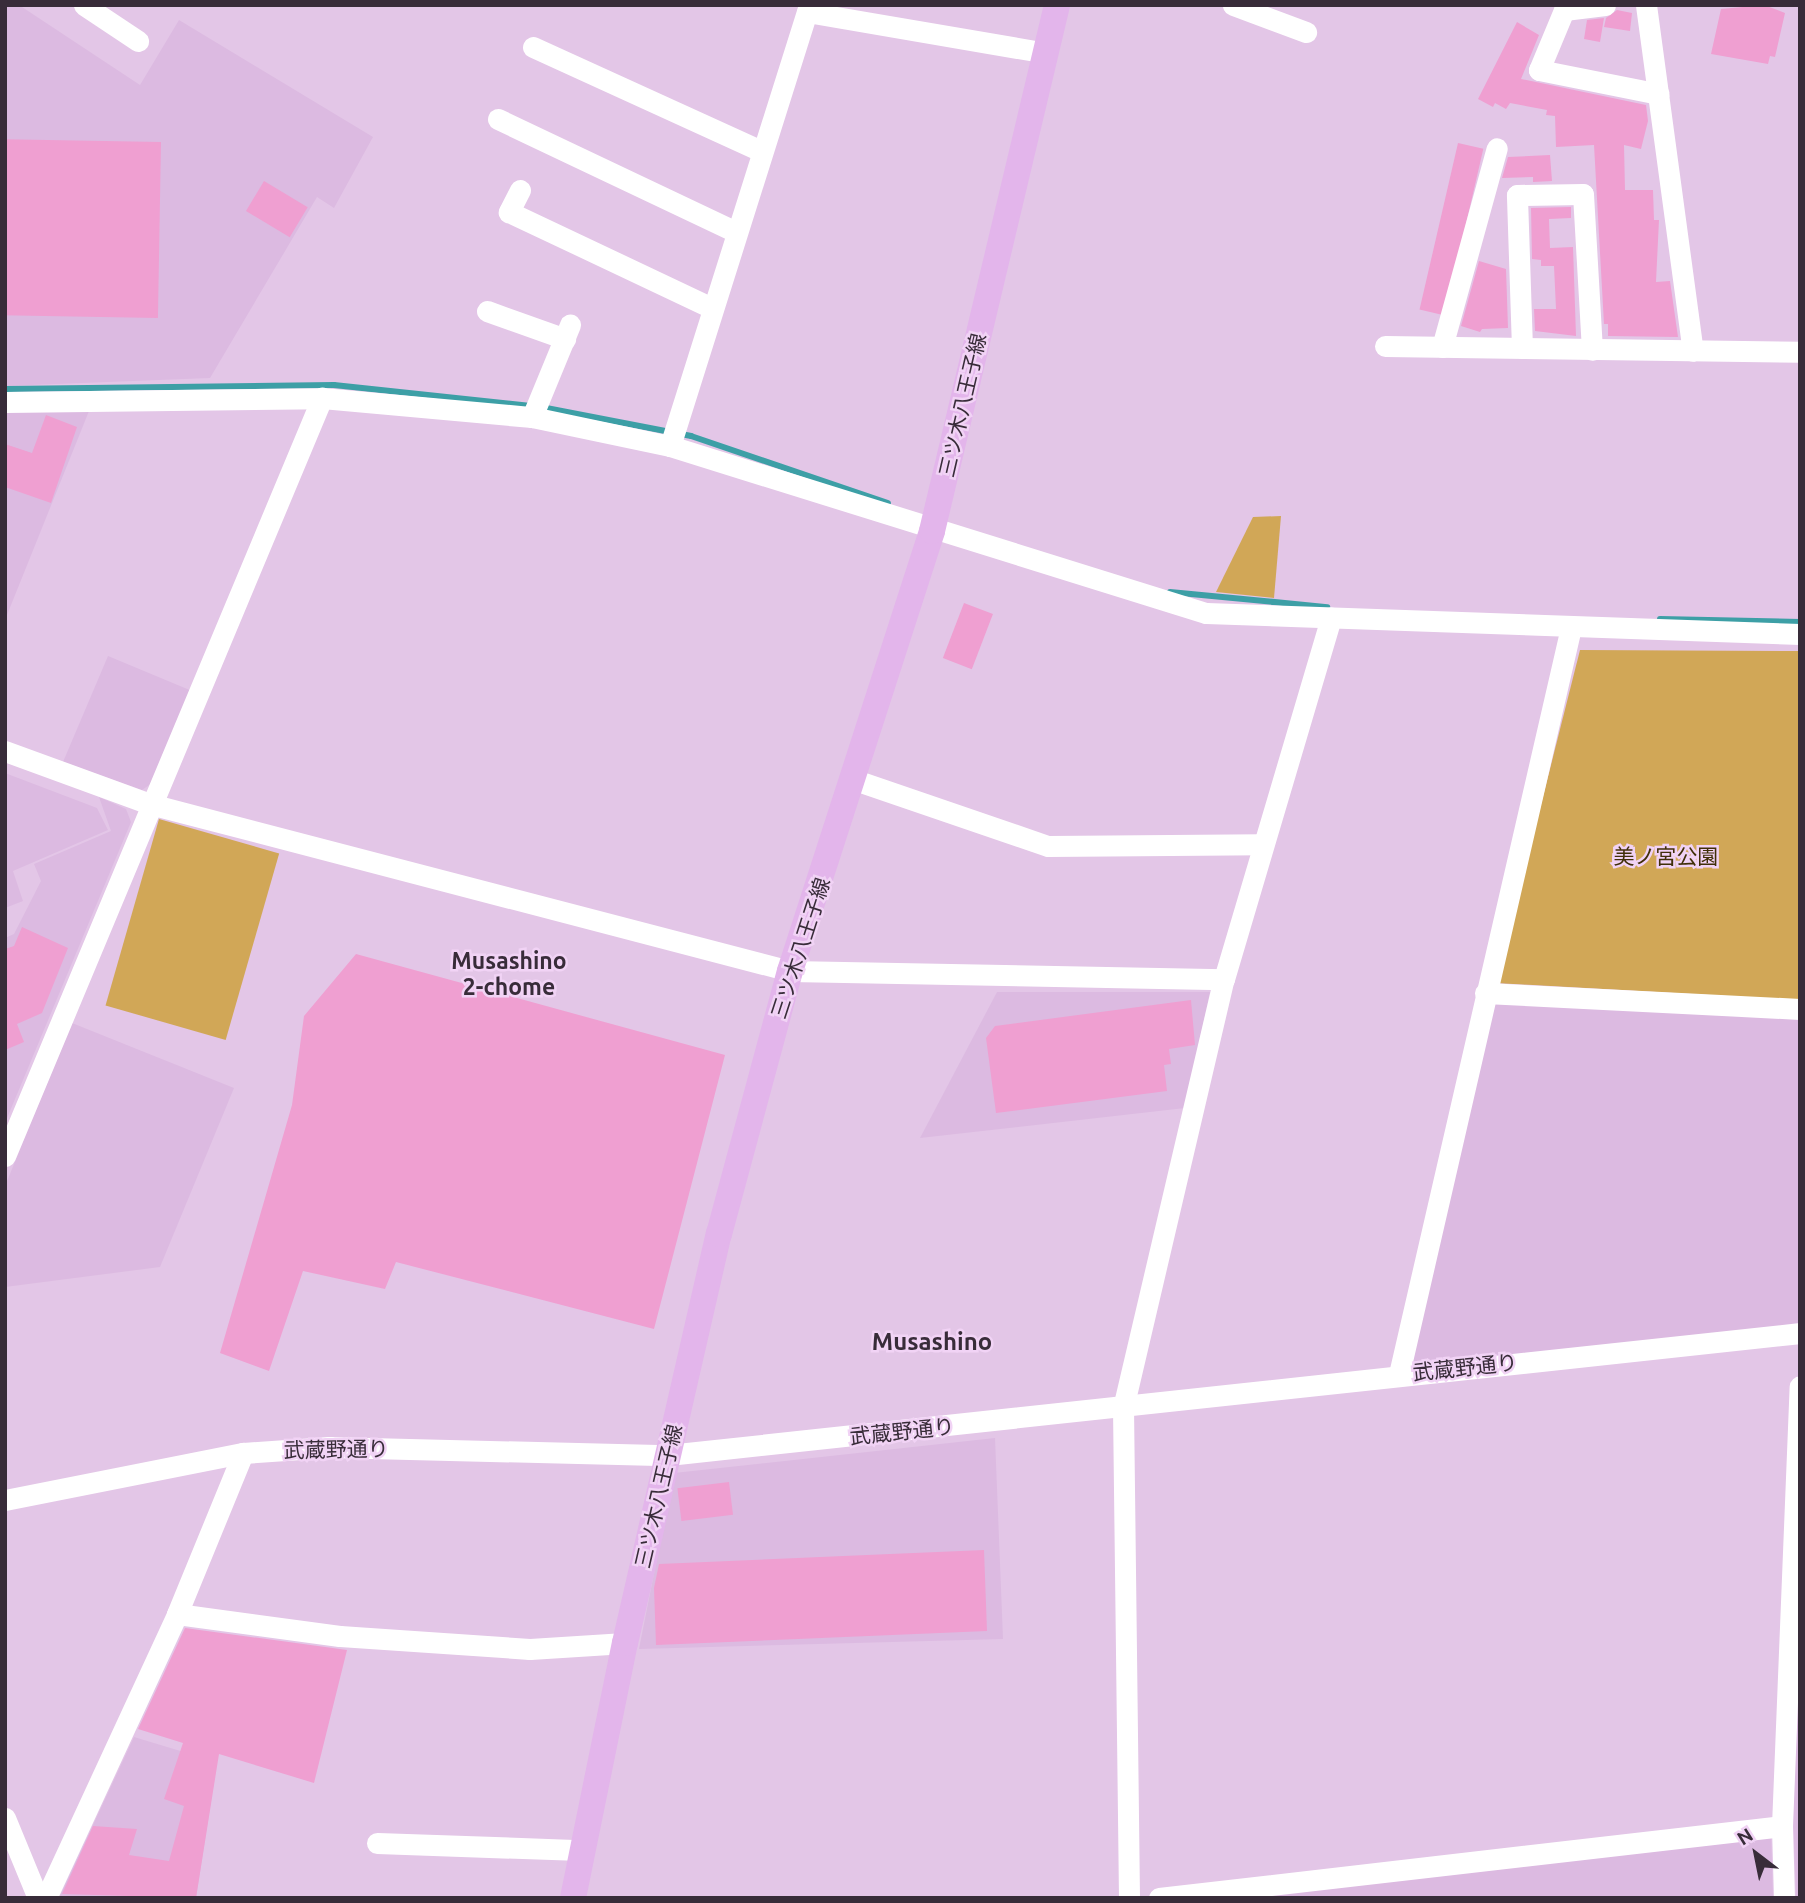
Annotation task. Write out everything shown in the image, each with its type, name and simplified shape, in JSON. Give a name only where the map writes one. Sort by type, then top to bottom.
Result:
[{"type":"main road","name":"三ツ木八王子線","points":[[573,1898],[625,1643],[719,1234],[790,971],[855,780],[932,531],[1057,5]]},
{"type":"street","points":[[84,5],[138,41]]},
{"type":"street","points":[[1233,5],[1306,32]]},
{"type":"street","points":[[1605,5],[1564,10],[1539,70],[1659,94]]},
{"type":"street","points":[[1646,5],[1693,351]]},
{"type":"street","points":[[673,437],[808,8],[1046,53]]},
{"type":"street","points":[[533,47],[761,151]]},
{"type":"street","points":[[498,119],[736,232]]},
{"type":"street","points":[[1442,347],[1497,148]]},
{"type":"street","points":[[520,190],[509,212],[712,308]]},
{"type":"street","points":[[1522,348],[1517,195],[1583,194],[1592,349]]},
{"type":"street","points":[[487,311],[567,332],[535,410]]},
{"type":"street","points":[[1385,346],[1800,352]]},
{"type":"street","points":[[5,1156],[322,398]]},
{"type":"street","points":[[5,402],[322,398],[535,410],[673,437],[932,531],[1206,613],[1800,634]]},
{"type":"street","points":[[1129,1898],[1123,1408],[1224,979],[1261,844],[1331,618]]},
{"type":"street","points":[[1399,1374],[1571,627]]},
{"type":"street","points":[[5,751],[150,804],[790,971],[1224,979]]},
{"type":"street","points":[[855,780],[1048,846],[1261,844]]},
{"type":"street","points":[[1485,993],[1800,1009]]},
{"type":"street","name":"武蔵野通り","points":[[5,1500],[243,1453],[329,1447],[668,1455],[1123,1408],[1399,1374],[1800,1333]]},
{"type":"street","points":[[1784,1898],[1782,1826],[1800,1386]]},
{"type":"street","points":[[46,1898],[177,1615],[243,1453]]},
{"type":"street","points":[[177,1615],[340,1636],[503,1647],[625,1643]]},
{"type":"street","points":[[5,1818],[38,1898]]},
{"type":"street","points":[[1159,1898],[1782,1826]]},
{"type":"street","points":[[377,1843],[582,1850]]},
{"type":"shaded area","points":[[5,5],[19,5],[140,85],[179,20],[373,137],[334,208],[317,197],[210,378],[5,386]]},
{"type":"shaded area","points":[[91,406],[5,620],[5,411]]},
{"type":"shaded area","points":[[108,656],[192,691],[155,781],[142,790],[63,762]]},
{"type":"shaded area","points":[[5,773],[97,808],[108,830],[13,871],[23,901],[5,908]]},
{"type":"shaded area","points":[[99,797],[126,809],[131,822],[5,1123],[5,938],[14,934],[41,881],[34,864],[111,831]]},
{"type":"shaded area","points":[[997,992],[1210,992],[1185,1108],[920,1138]]},
{"type":"shaded area","points":[[1485,993],[1800,1009],[1800,1333],[1399,1374]]},
{"type":"shaded area","points":[[72,1023],[234,1088],[160,1267],[5,1287],[5,1186]]},
{"type":"shaded area","points":[[995,1438],[1003,1639],[639,1649],[674,1473]]},
{"type":"shaded area","points":[[1800,1648],[1800,1898],[1796,1898],[1793,1817]]},
{"type":"shaded area","points":[[134,1737],[217,1762],[196,1898],[59,1898]]},
{"type":"shaded area","points":[[1771,1831],[1773,1898],[1157,1898]]},
{"type":"green space","points":[[1281,516],[1274,598],[1216,592],[1253,517]]},
{"type":"green space","name":"美ノ宮公園","points":[[1580,650],[1800,651],[1800,1000],[1496,983]]},
{"type":"green space","points":[[159,819],[279,853],[226,1040],[106,1005]]},
{"type":"building","points":[[1764,5],[1785,13],[1775,57],[1770,56],[1768,64],[1711,54],[1721,9]]},
{"type":"building","points":[[1617,10],[1632,13],[1630,31],[1604,27],[1606,18]]},
{"type":"building","points":[[1604,18],[1600,42],[1584,39],[1587,20]]},
{"type":"building","points":[[1517,22],[1539,35],[1521,79],[1646,105],[1648,121],[1641,149],[1624,145],[1625,190],[1653,190],[1654,220],[1659,220],[1656,282],[1670,281],[1678,337],[1608,336],[1608,324],[1604,324],[1594,145],[1556,147],[1555,116],[1546,115],[1547,110],[1510,103],[1506,109],[1495,103],[1493,107],[1478,99]]},
{"type":"building","points":[[5,139],[161,142],[158,318],[5,315]]},
{"type":"building","points":[[1458,143],[1483,149],[1445,315],[1420,310]]},
{"type":"building","points":[[1550,155],[1552,181],[1533,182],[1533,177],[1502,178],[1508,157]]},
{"type":"building","points":[[264,181],[308,207],[290,237],[246,211]]},
{"type":"building","points":[[1571,207],[1571,218],[1549,219],[1550,248],[1573,247],[1576,336],[1535,331],[1534,309],[1556,309],[1554,266],[1541,266],[1541,260],[1532,259],[1531,208]]},
{"type":"building","points":[[1479,261],[1506,269],[1508,328],[1482,329],[1480,332],[1461,326]]},
{"type":"building","points":[[46,415],[77,427],[51,503],[5,487],[5,444],[32,453]]},
{"type":"building","points":[[964,603],[993,614],[972,669],[943,658]]},
{"type":"building","points":[[22,927],[68,948],[42,1013],[17,1024],[24,1042],[5,1050],[5,949],[14,946]]},
{"type":"building","points":[[356,954],[725,1055],[654,1329],[396,1262],[385,1289],[303,1271],[269,1371],[220,1353],[292,1105],[304,1016]]},
{"type":"building","points":[[1191,1000],[1195,1045],[1169,1049],[1171,1064],[1164,1065],[1167,1091],[996,1113],[986,1038],[995,1026]]},
{"type":"building","points":[[729,1482],[733,1515],[681,1521],[677,1488]]},
{"type":"building","points":[[984,1550],[987,1631],[656,1645],[654,1588],[659,1564]]},
{"type":"building","points":[[185,1628],[347,1650],[314,1783],[219,1754],[196,1898],[62,1894],[93,1826],[137,1829],[129,1855],[169,1861],[184,1806],[164,1799],[183,1743],[138,1729]]},
{"type":"waterway","points":[[5,389],[334,385],[531,406]]},
{"type":"waterway","points":[[541,407],[691,436],[888,503]]},
{"type":"waterway","points":[[1170,592],[1327,607]]},
{"type":"waterway","points":[[1660,619],[1800,622]]},
{"type":"district","name":"Musashino 2-chome","points":[[509,974]]},
{"type":"district","name":"Musashino","points":[[932,1342]]}]
